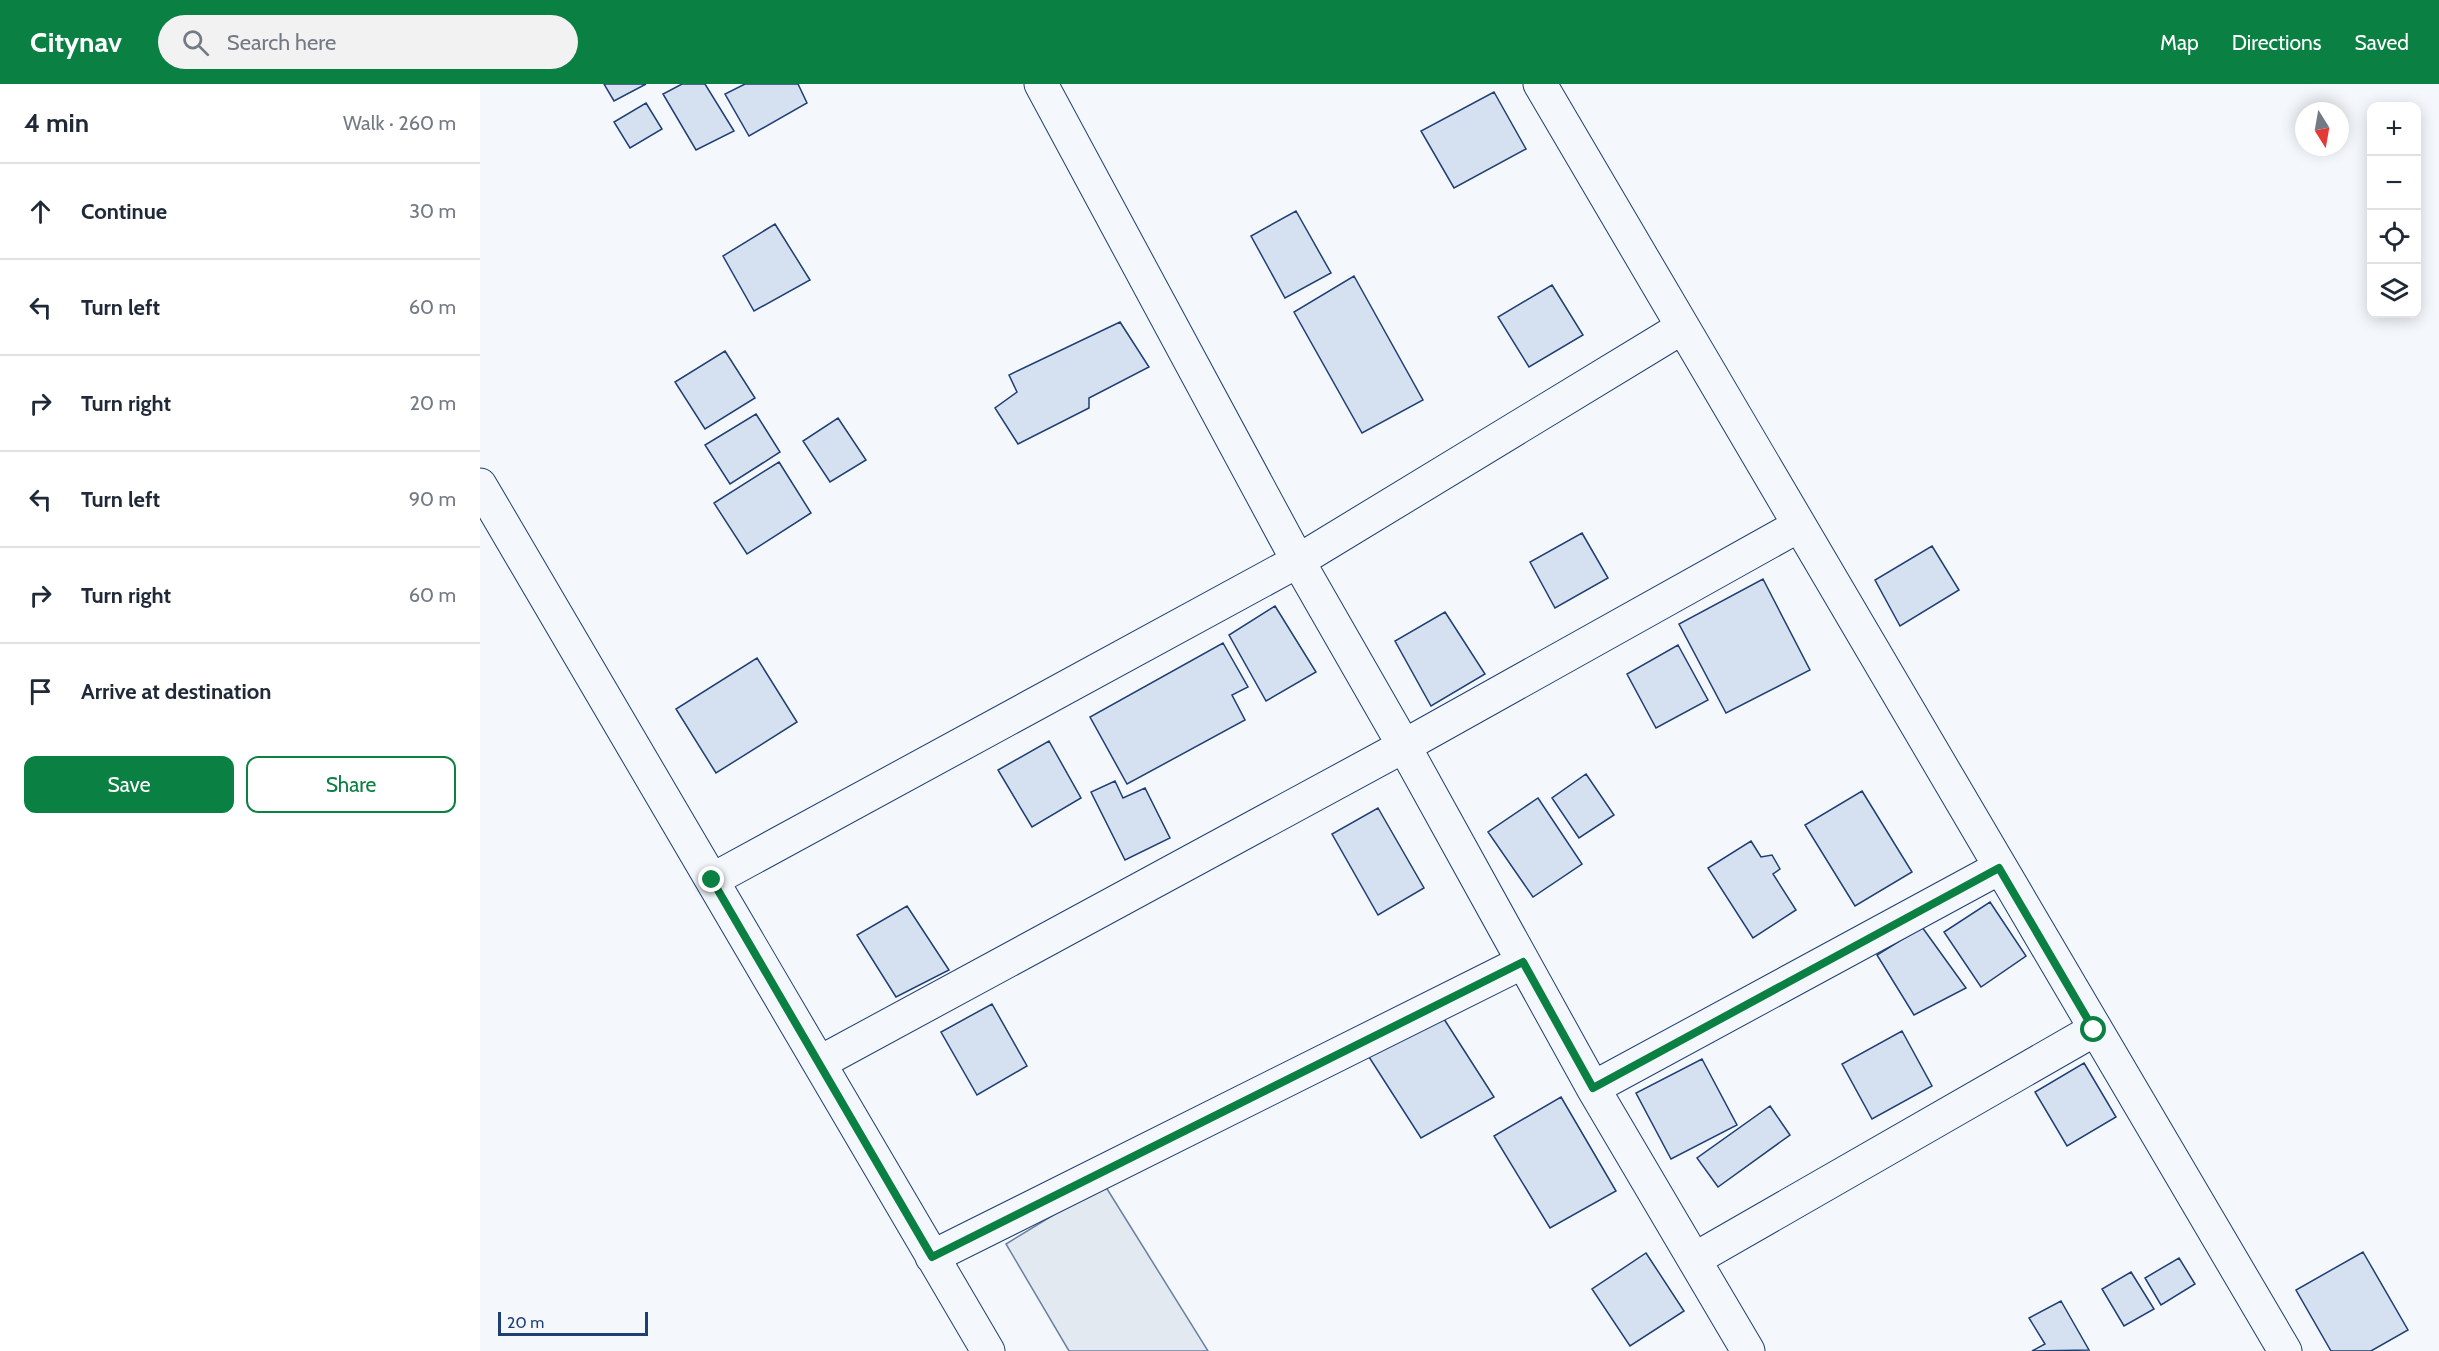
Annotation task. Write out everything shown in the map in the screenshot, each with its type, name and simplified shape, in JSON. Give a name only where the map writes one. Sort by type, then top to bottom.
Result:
[{"type":"street","points":[[1041,84],[1298,561],[1404,746],[1593,1088],[1748,1351]]},
{"type":"street","points":[[1540,84],[2094,1030],[2285,1351]]},
{"type":"street","points":[[712,880],[1298,561],[1683,327]]},
{"type":"street","points":[[480,485],[988,1351]]},
{"type":"street","points":[[819,1063],[1404,746],[1798,526]]},
{"type":"street","points":[[1593,1088],[1999,868]]},
{"type":"street","points":[[932,1257],[1523,962]]},
{"type":"street","points":[[1695,1258],[2094,1030]]},
{"type":"shaded area","points":[[1104,1184],[1208,1351],[1069,1351],[1006,1244]]},
{"type":"building","points":[[604,84],[646,84],[614,101]]},
{"type":"building","points":[[682,84],[705,84],[734,131],[696,150],[663,94]]},
{"type":"building","points":[[745,84],[798,84],[807,103],[749,136],[725,94]]},
{"type":"building","points":[[1494,92],[1526,149],[1454,188],[1421,131]]},
{"type":"building","points":[[646,103],[662,129],[630,148],[614,122]]},
{"type":"building","points":[[1296,211],[1331,273],[1285,298],[1251,236]]},
{"type":"building","points":[[775,224],[810,280],[754,311],[723,256]]},
{"type":"building","points":[[1354,276],[1423,400],[1362,433],[1294,312]]},
{"type":"building","points":[[1552,285],[1583,335],[1529,367],[1498,317]]},
{"type":"building","points":[[1120,322],[1149,367],[1089,398],[1089,408],[1018,444],[995,408],[1017,392],[1009,375]]},
{"type":"building","points":[[725,351],[755,398],[705,429],[675,382]]},
{"type":"building","points":[[756,414],[780,452],[730,484],[705,445]]},
{"type":"building","points":[[838,418],[866,460],[830,482],[803,441]]},
{"type":"building","points":[[779,462],[811,513],[747,554],[714,503]]},
{"type":"building","points":[[1582,533],[1608,578],[1555,608],[1530,562]]},
{"type":"building","points":[[1932,546],[1959,590],[1900,626],[1875,580]]},
{"type":"building","points":[[1763,579],[1810,670],[1726,713],[1679,624]]},
{"type":"building","points":[[1275,606],[1316,672],[1266,701],[1229,635]]},
{"type":"building","points":[[1445,612],[1485,674],[1431,706],[1395,641]]},
{"type":"building","points":[[1223,643],[1248,687],[1232,695],[1245,720],[1127,784],[1090,717]]},
{"type":"building","points":[[1678,645],[1708,700],[1656,728],[1627,674]]},
{"type":"building","points":[[757,658],[797,722],[716,773],[676,709]]},
{"type":"building","points":[[1049,741],[1081,798],[1032,827],[998,770]]},
{"type":"building","points":[[1586,774],[1614,815],[1579,838],[1552,798]]},
{"type":"building","points":[[1115,781],[1123,798],[1145,788],[1170,838],[1125,860],[1091,792]]},
{"type":"building","points":[[1862,791],[1912,872],[1855,906],[1805,825]]},
{"type":"building","points":[[1538,798],[1582,864],[1533,897],[1488,832]]},
{"type":"building","points":[[1378,808],[1424,888],[1378,915],[1332,834]]},
{"type":"building","points":[[1751,841],[1761,857],[1772,855],[1780,869],[1773,874],[1796,910],[1753,938],[1708,868]]},
{"type":"building","points":[[1990,902],[2026,956],[1981,987],[1944,932]]},
{"type":"building","points":[[907,906],[949,970],[896,997],[857,935]]},
{"type":"building","points":[[1922,927],[1966,988],[1914,1015],[1877,955]]},
{"type":"building","points":[[992,1004],[1027,1066],[977,1095],[941,1032]]},
{"type":"building","points":[[1444,1019],[1494,1097],[1421,1138],[1369,1057]]},
{"type":"building","points":[[1902,1031],[1932,1086],[1872,1119],[1842,1064]]},
{"type":"building","points":[[1702,1059],[1737,1125],[1671,1159],[1636,1093]]},
{"type":"building","points":[[2084,1063],[2116,1117],[2067,1146],[2035,1092]]},
{"type":"building","points":[[1561,1097],[1616,1191],[1550,1228],[1494,1136]]},
{"type":"building","points":[[1770,1106],[1790,1135],[1718,1187],[1697,1158]]},
{"type":"building","points":[[2363,1252],[2408,1330],[2371,1351],[2331,1351],[2296,1290]]},
{"type":"building","points":[[1646,1253],[1684,1311],[1630,1346],[1592,1289]]},
{"type":"building","points":[[2179,1258],[2195,1284],[2161,1305],[2145,1278]]},
{"type":"building","points":[[2131,1272],[2154,1309],[2124,1326],[2102,1289]]},
{"type":"building","points":[[2061,1301],[2089,1350],[2032,1351],[2045,1344],[2029,1318]]},
{"type":"route","points":[[712,880],[932,1257],[1523,962],[1593,1088],[1999,868],[2094,1030]]}]
